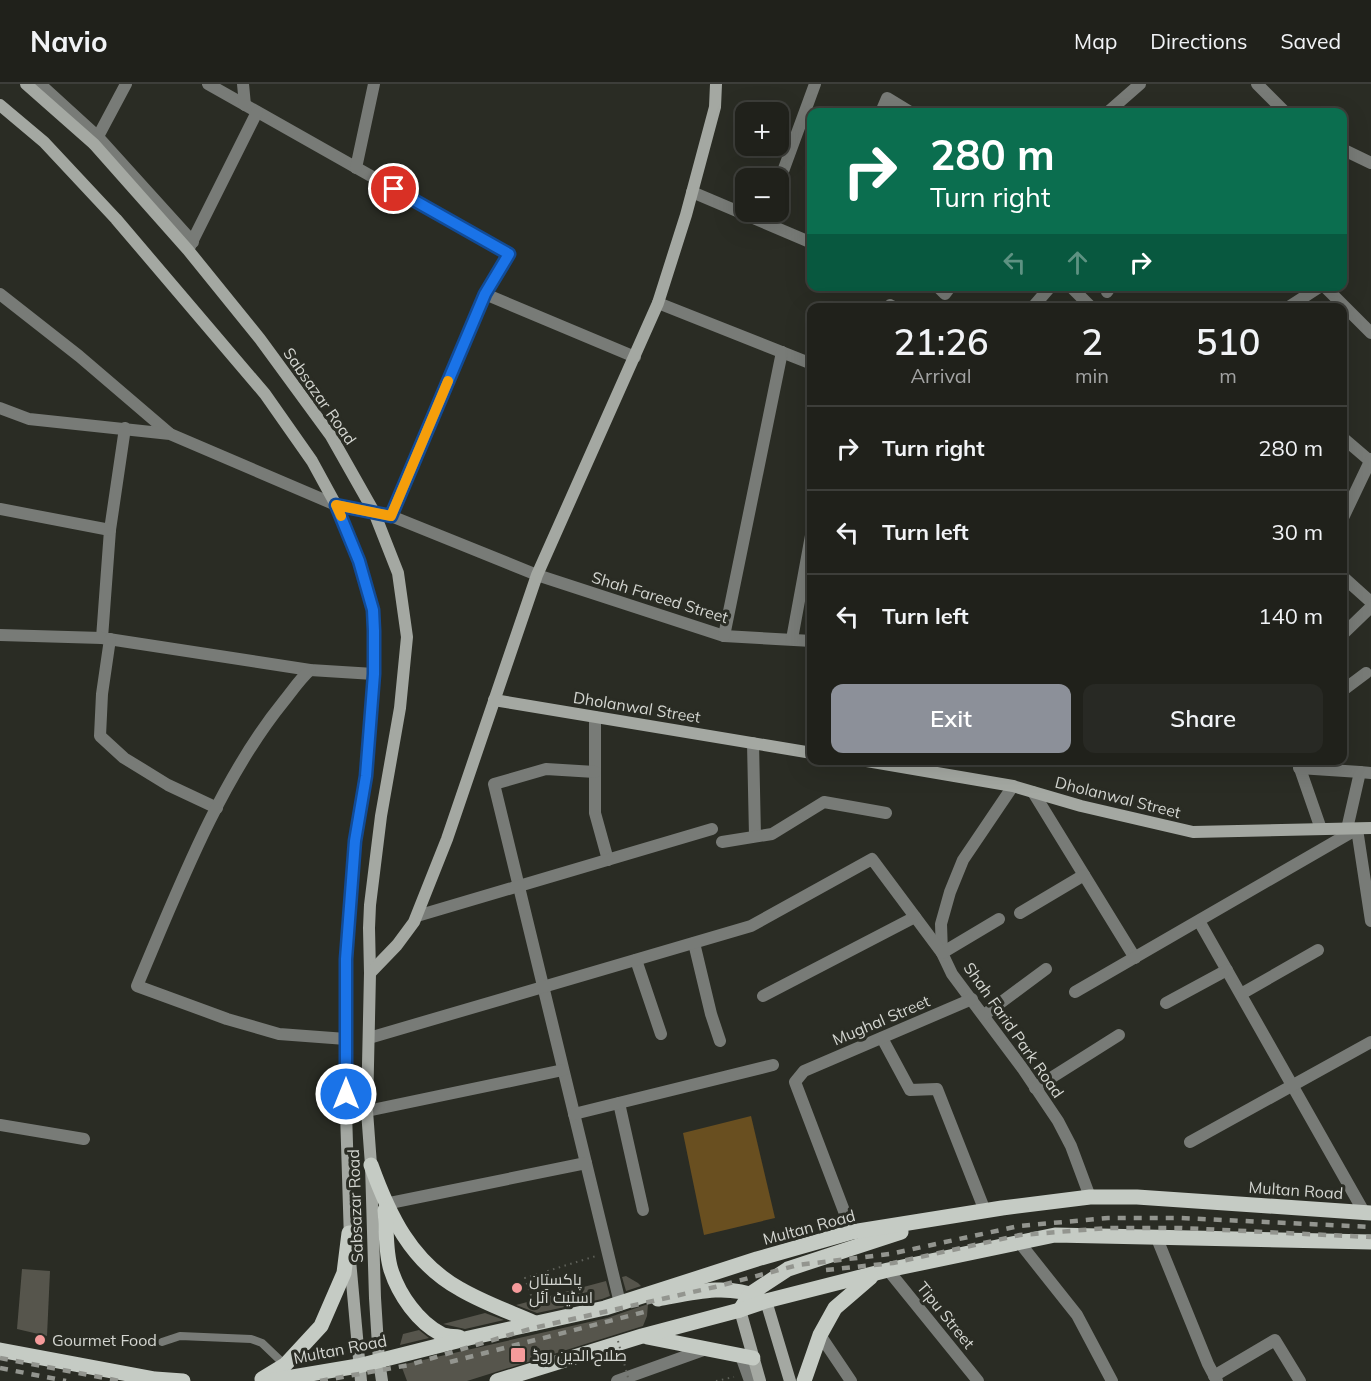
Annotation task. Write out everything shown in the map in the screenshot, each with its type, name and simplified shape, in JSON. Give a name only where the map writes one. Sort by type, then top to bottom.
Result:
[{"type":"main road","name":"Sabsazar Road","points":[[26,84],[96,140],[190,246],[332,436],[374,512],[398,573],[407,637],[400,708],[381,816],[369,928],[367,1110],[375,1298],[382,1381]]},
{"type":"main road","points":[[370,973],[397,945],[417,916],[447,838],[537,575],[658,303],[715,107],[716,84]]},
{"type":"main road","name":"Sabsazar Road","points":[[0,105],[44,142],[84,185],[265,394],[312,461],[336,505],[359,561],[373,610],[374,674],[366,776],[355,841],[348,932],[346,1039],[349,1233],[360,1373]]},
{"type":"main road","name":"Dholanwal Street","points":[[494,699],[807,752]]},
{"type":"main road","name":"Dholanwal Street","points":[[890,765],[1013,786],[1081,806],[1193,832],[1371,828]]},
{"type":"main road","points":[[348,932],[369,928]]},
{"type":"main road","points":[[371,1165],[385,1204],[396,1225],[414,1251],[433,1270],[458,1289],[538,1323]]},
{"type":"main road","name":"Multan Road","points":[[269,1381],[360,1373],[379,1361],[605,1308],[757,1259],[852,1232],[986,1211],[1090,1197],[1137,1197],[1368,1213]]},
{"type":"main road","points":[[385,1204],[391,1271],[403,1294],[418,1317],[443,1335],[470,1338]]},
{"type":"main road","points":[[760,1381],[747,1357],[741,1310],[750,1294],[788,1269],[938,1220]]},
{"type":"main road","points":[[259,1381],[285,1365],[321,1326],[344,1273],[349,1233]]},
{"type":"main road","points":[[497,1381],[766,1301],[882,1271],[1055,1235],[1371,1242]]},
{"type":"main road","points":[[804,1381],[820,1335],[835,1308],[882,1271]]},
{"type":"main road","points":[[605,1308],[722,1289],[750,1294],[766,1301],[790,1381]]},
{"type":"main road","points":[[642,1336],[747,1357]]},
{"type":"main road","points":[[0,1350],[155,1379],[183,1381]]},
{"type":"street","points":[[40,84],[96,140],[126,84]]},
{"type":"street","points":[[208,84],[509,254],[485,294],[391,516]]},
{"type":"street","points":[[243,84],[244,105]]},
{"type":"street","points":[[356,168],[374,84]]},
{"type":"street","points":[[784,168],[815,84]]},
{"type":"street","points":[[1113,108],[1140,84]]},
{"type":"street","points":[[1257,84],[1281,108]]},
{"type":"street","points":[[883,108],[887,98],[903,108]]},
{"type":"street","points":[[190,246],[257,112]]},
{"type":"street","points":[[1347,152],[1371,163]]},
{"type":"street","points":[[692,192],[735,206]]},
{"type":"street","points":[[776,222],[807,240]]},
{"type":"street","points":[[1036,303],[1047,291]]},
{"type":"street","points":[[1075,291],[1087,303]]},
{"type":"street","points":[[1295,303],[1315,291]]},
{"type":"street","points":[[1328,291],[1340,303]]},
{"type":"street","points":[[0,294],[79,356],[170,434]]},
{"type":"street","points":[[485,294],[635,357]]},
{"type":"street","points":[[658,303],[807,362]]},
{"type":"street","points":[[1347,310],[1371,333]]},
{"type":"street","points":[[724,636],[782,352]]},
{"type":"street","points":[[0,408],[29,419],[170,434]]},
{"type":"street","points":[[124,428],[110,530],[100,736],[124,758],[168,785],[218,808]]},
{"type":"street","name":"Shah Fareed Street","points":[[170,434],[336,505],[391,516],[537,575],[724,636],[807,640]]},
{"type":"street","points":[[1347,441],[1370,460],[1347,509]]},
{"type":"street","points":[[0,509],[110,530]]},
{"type":"street","points":[[792,639],[807,557]]},
{"type":"street","points":[[1347,580],[1371,602]]},
{"type":"street","points":[[1347,629],[1371,607]]},
{"type":"street","points":[[0,635],[106,638],[310,670],[374,674]]},
{"type":"street","points":[[310,670],[261,729],[183,879],[137,986],[227,1019],[279,1034],[346,1039]]},
{"type":"street","points":[[1347,687],[1366,673]]},
{"type":"street","points":[[595,717],[595,813],[608,860]]},
{"type":"street","points":[[753,743],[754,836]]},
{"type":"street","points":[[1298,765],[1321,829]]},
{"type":"street","points":[[1306,765],[1366,773],[1352,829],[1371,921]]},
{"type":"street","points":[[595,772],[546,769],[494,784],[620,1303]]},
{"type":"street","name":"Shah Farid Park Road","points":[[1013,786],[963,860],[950,892],[941,924],[942,953],[952,974],[984,1015],[1058,1121],[1071,1146],[1090,1197]]},
{"type":"street","points":[[1033,792],[1135,958]]},
{"type":"street","points":[[722,842],[772,834],[824,802],[886,813]]},
{"type":"street","points":[[417,916],[712,829]]},
{"type":"street","points":[[1075,992],[1352,829]]},
{"type":"street","points":[[369,1038],[751,926],[872,859],[942,953],[999,919]]},
{"type":"street","points":[[1020,913],[1084,876]]},
{"type":"street","points":[[763,996],[915,917]]},
{"type":"street","points":[[1199,921],[1368,1213]]},
{"type":"street","points":[[694,943],[720,1041]]},
{"type":"street","points":[[1240,994],[1318,950]]},
{"type":"street","points":[[636,960],[661,1034]]},
{"type":"street","points":[[984,1015],[1046,969]]},
{"type":"street","points":[[1166,1003],[1227,970]]},
{"type":"street","name":"Mughal Street","points":[[852,1232],[795,1082],[804,1071],[972,999]]},
{"type":"street","points":[[1035,1088],[1119,1035]]},
{"type":"street","points":[[882,1038],[910,1090],[937,1089],[986,1211]]},
{"type":"street","points":[[1190,1142],[1371,1042]]},
{"type":"street","points":[[574,1114],[773,1065]]},
{"type":"street","points":[[367,1110],[563,1070]]},
{"type":"street","points":[[619,1103],[643,1210]]},
{"type":"street","points":[[0,1125],[84,1139]]},
{"type":"street","points":[[385,1204],[586,1163]]},
{"type":"street","points":[[1156,1236],[1208,1364],[1216,1378],[1275,1340],[1300,1381]]},
{"type":"street","points":[[1019,1242],[1077,1315],[1112,1381]]},
{"type":"street","name":"Tipu Street","points":[[882,1271],[978,1381]]},
{"type":"street","points":[[820,1335],[851,1381]]},
{"type":"street","points":[[616,1381],[708,1348]]},
{"type":"street","points":[[747,1357],[750,1381]]},
{"type":"lane","points":[[162,1342],[180,1336],[251,1339],[262,1343],[285,1365]]},
{"type":"path","points":[[538,1323],[525,1278],[596,1255]]},
{"type":"path","points":[[618,1341],[629,1381]]},
{"type":"shaded area","points":[[751,1116],[775,1218],[704,1235],[683,1133]]},
{"type":"building","points":[[22,1269],[50,1271],[47,1336],[17,1329]]},
{"type":"building","points":[[626,1276],[641,1286],[626,1291],[622,1277]]},
{"type":"building","points":[[606,1281],[610,1296],[602,1299],[537,1313],[516,1305]]},
{"type":"building","points":[[648,1304],[643,1326],[467,1381],[407,1381],[401,1365],[607,1318]]},
{"type":"building","points":[[485,1313],[504,1320],[465,1329],[443,1324]]},
{"type":"building","points":[[419,1330],[429,1338],[400,1345],[403,1334]]},
{"type":"railway","points":[[320,1381],[409,1365],[533,1328],[715,1287],[798,1265],[890,1254],[1019,1226],[1108,1218],[1180,1218],[1371,1227]]},
{"type":"railway","points":[[826,1270],[893,1263],[1020,1235],[1108,1228],[1180,1228],[1371,1237]]},
{"type":"railway","points":[[450,1362],[648,1311]]},
{"type":"railway","points":[[0,1358],[120,1381]]},
{"type":"railway","points":[[0,1368],[66,1381]]},
{"type":"slow traffic","points":[[341,516],[336,505],[391,516],[448,381]]},
{"type":"place","name":"پاکستان اسٹیٹ آئل","points":[[517,1288]]},
{"type":"place","name":"Gourmet Food","points":[[40,1340]]},
{"type":"place","name":"صلاح الدین روڈ","points":[[518,1355]]},
{"type":"route","points":[[346,1094],[346,959],[355,841],[366,776],[374,674],[374,631],[373,610],[359,561],[336,505],[391,516],[485,294],[509,254],[394,189]]}]
